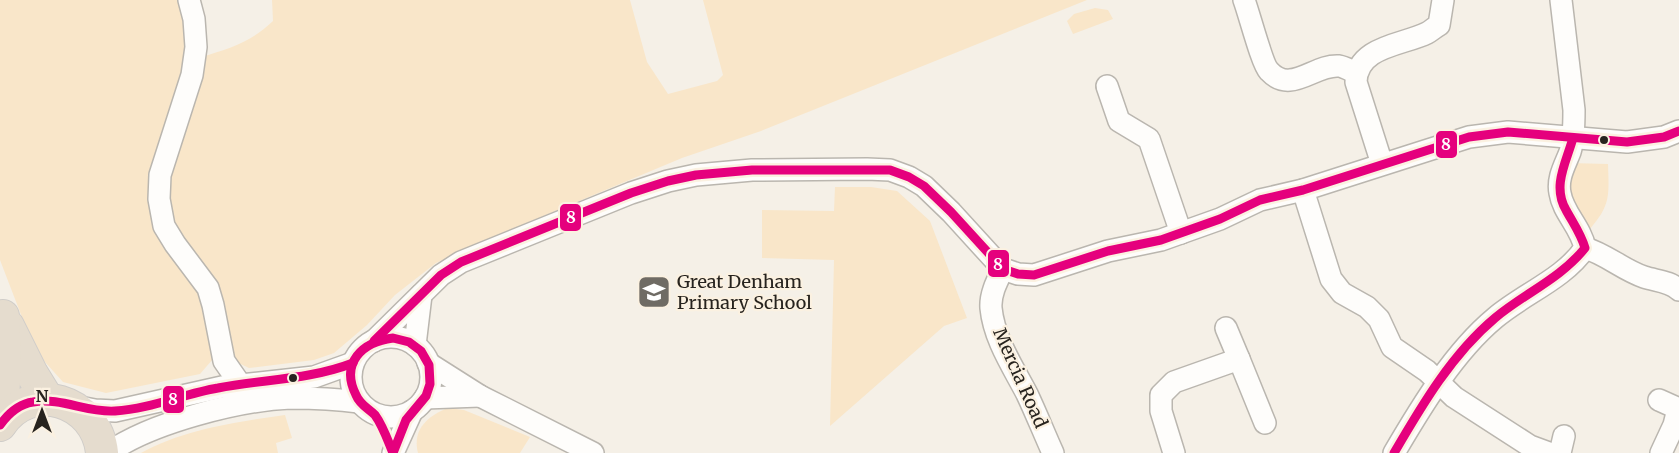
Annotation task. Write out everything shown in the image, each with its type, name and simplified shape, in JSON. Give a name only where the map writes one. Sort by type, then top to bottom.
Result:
[{"type":"highway","points":[[2,311],[32,374],[61,403],[86,415],[101,442],[102,453]]},
{"type":"highway","points":[[1,424],[5,368],[2,311]]},
{"type":"highway","points":[[1,424],[14,410],[30,402],[61,403]]},
{"type":"street","points":[[189,0],[194,19],[195,56],[192,75],[160,175],[159,199],[164,226],[208,288],[224,361],[240,384]]},
{"type":"street","points":[[1244,0],[1268,70],[1282,80],[1297,80],[1324,68],[1340,66],[1357,73]]},
{"type":"street","points":[[1382,164],[1356,82],[1357,73],[1372,55],[1383,47],[1427,33],[1439,25],[1443,0]]},
{"type":"street","points":[[1394,453],[1466,345],[1496,317],[1578,258],[1585,248],[1583,238],[1562,202],[1559,189],[1563,167],[1573,138],[1574,110],[1561,0]]},
{"type":"street","points":[[1107,86],[1119,121],[1149,139],[1181,233]]},
{"type":"street","points":[[393,453],[352,383],[353,363],[361,350],[441,275],[461,262],[631,193],[696,175],[752,170],[890,170],[924,186],[1003,269],[1018,274],[1034,275],[1108,250],[1146,244],[1181,233],[1220,219],[1260,200],[1303,190],[1457,140],[1508,132],[1610,141],[1641,141],[1664,137],[1679,130]]},
{"type":"street","points":[[1303,190],[1331,279],[1336,288],[1367,307],[1379,319],[1392,347],[1427,371],[1454,397],[1530,446],[1549,453]]},
{"type":"street","points":[[1585,248],[1596,251],[1641,276],[1674,285],[1679,290]]},
{"type":"street","name":"Mercia Road","points":[[1003,269],[994,286],[991,307],[995,325],[1008,360],[1028,395],[1053,453]]},
{"type":"street","points":[[415,345],[421,295]]},
{"type":"street","points":[[1226,328],[1265,423]]},
{"type":"street","points":[[374,340],[388,337],[402,338],[415,345],[423,353],[431,375],[430,387],[393,453]]},
{"type":"street","points":[[1174,453],[1161,411],[1161,395],[1174,382],[1239,359]]},
{"type":"street","points":[[210,390],[224,361]]},
{"type":"street","points":[[61,403],[95,410],[115,411],[240,384],[314,377],[353,363]]},
{"type":"street","points":[[428,363],[480,396],[593,453]]},
{"type":"street","points":[[108,453],[124,442],[172,422],[241,405],[289,398],[328,398],[366,407],[385,417],[398,416],[418,405],[480,396]]},
{"type":"street","points":[[1661,453],[1674,425],[1672,406]]},
{"type":"shaded area","points":[[0,0],[195,0],[201,57],[240,44],[265,28],[273,21],[272,0],[630,0],[647,62],[668,94],[717,81],[723,75],[703,0],[1087,0],[761,131],[682,158],[436,263],[395,295],[367,325],[334,353],[314,360],[249,368],[230,359],[213,359],[200,374],[106,393],[63,382],[35,351],[0,260]]},
{"type":"shaded area","points":[[1095,8],[1108,10],[1113,19],[1073,34],[1067,21],[1074,14]]},
{"type":"shaded area","points":[[1570,163],[1608,164],[1609,184],[1605,207],[1589,230],[1569,199]]},
{"type":"shaded area","points":[[835,187],[871,187],[897,191],[930,221],[967,318],[944,326],[830,426],[834,260],[762,258],[762,210],[834,211]]},
{"type":"shaded area","points":[[448,408],[464,410],[530,437],[520,453],[418,453],[417,437],[423,425],[434,415]]},
{"type":"shaded area","points":[[285,415],[292,438],[276,443],[278,453],[141,453],[193,432]]},
{"type":"transit line","name":"8","points":[[374,341],[441,275],[461,262],[631,193],[696,175],[752,170],[890,170],[924,186],[1003,269],[1018,274],[1034,275],[1108,251],[1161,240],[1220,219],[1260,200],[1303,190],[1469,137],[1508,132],[1627,142],[1664,137],[1679,131]]},
{"type":"transit line","name":"8","points":[[1394,453],[1427,399],[1479,332],[1506,309],[1565,268],[1585,248],[1566,210],[1560,192],[1562,174],[1573,138]]},
{"type":"transit line","name":"8","points":[[393,338],[409,342],[421,351],[429,365],[430,384],[426,396],[406,420],[393,453],[378,419],[358,398],[352,384],[351,373],[353,364],[363,349],[382,340],[393,338]]},
{"type":"transit line","name":"8","points":[[0,425],[14,410],[33,402],[54,402],[105,411],[128,410],[235,385],[320,373],[353,363]]},
{"type":"place","name":"Great Denham Primary School","points":[[654,292]]}]
